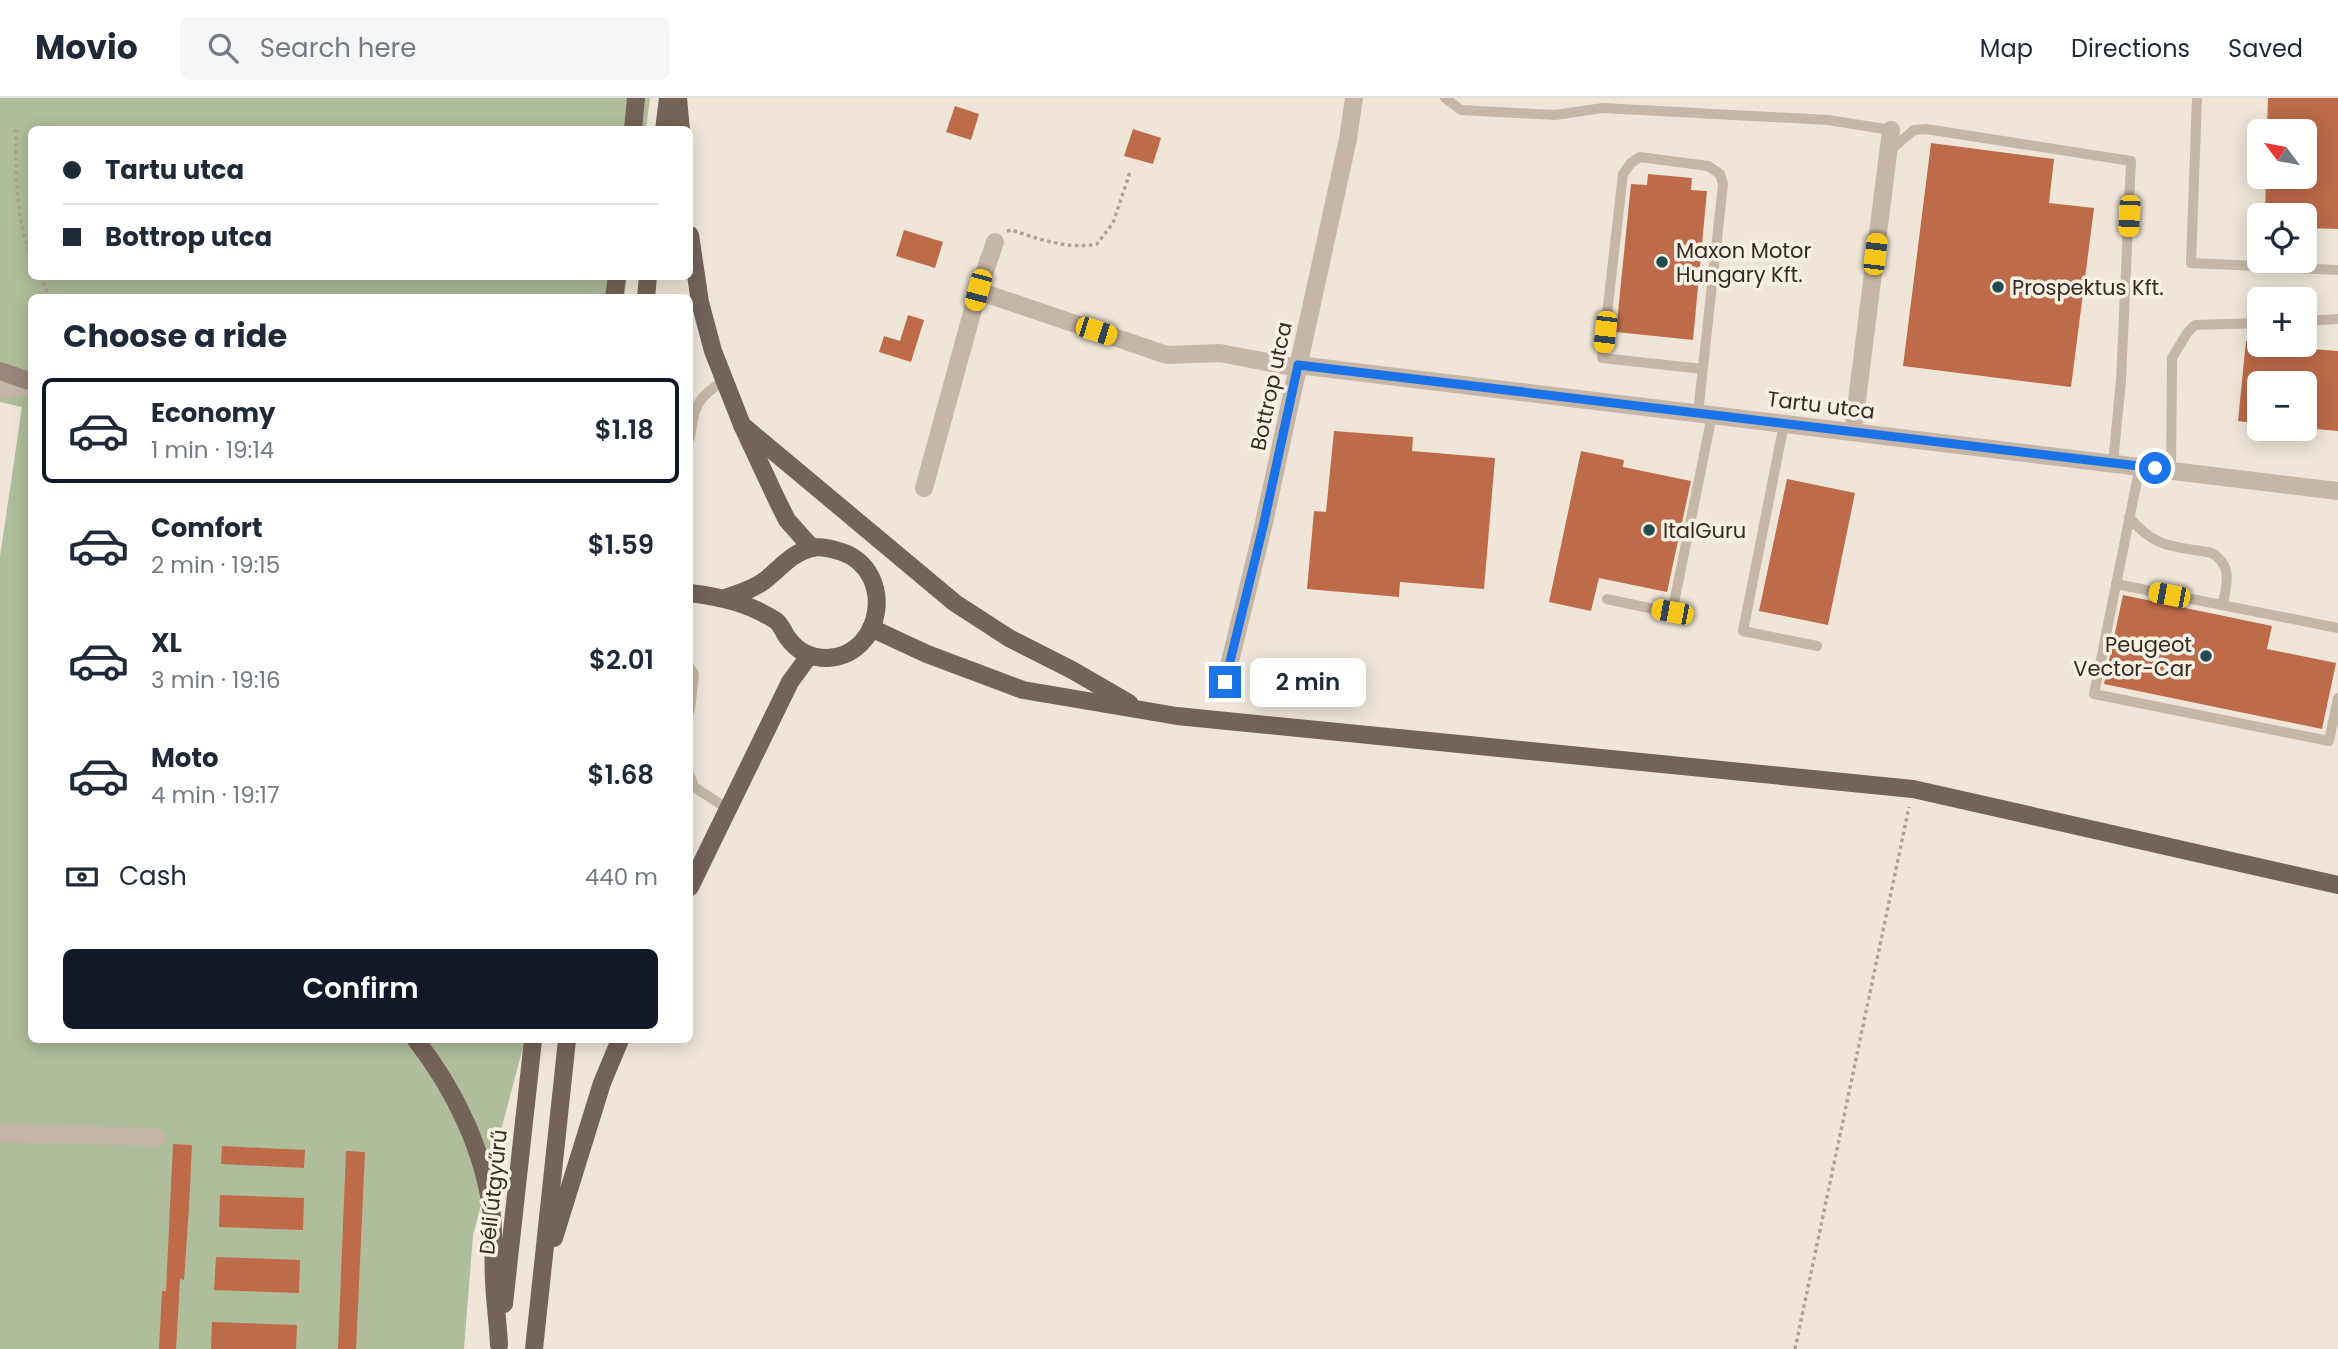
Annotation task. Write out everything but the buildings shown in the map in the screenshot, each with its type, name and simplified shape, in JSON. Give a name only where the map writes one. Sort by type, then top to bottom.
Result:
[{"type":"main road","points":[[633,126],[636,98]]},
{"type":"main road","points":[[664,126],[668,98]]},
{"type":"main road","points":[[678,98],[681,126]]},
{"type":"main road","points":[[693,255],[700,302],[713,351],[742,425],[787,520],[812,548]]},
{"type":"main road","points":[[742,425],[955,603],[1009,638],[1139,708]]},
{"type":"main road","points":[[693,593],[745,604],[778,622],[798,649],[809,656],[839,656],[852,650],[871,628],[878,610],[872,580],[864,566],[852,556],[824,547],[812,548],[791,556],[762,582],[747,591],[725,598]]},
{"type":"main road","points":[[871,628],[1023,690],[1177,716],[1913,789],[2338,886]]},
{"type":"main road","points":[[693,881],[790,682],[809,656]]},
{"type":"main road","points":[[418,1043],[447,1081],[472,1136],[485,1180],[492,1215],[499,1347]]},
{"type":"main road","name":"Déli útgyűrű","points":[[499,1347],[533,1043]]},
{"type":"main road","points":[[534,1349],[567,1043]]},
{"type":"main road","points":[[542,1278],[602,1083],[619,1043]]},
{"type":"street","name":"Bottrop utca","points":[[1225,682],[1263,527],[1348,139],[1354,98]]},
{"type":"street","points":[[1853,432],[1891,131]]},
{"type":"street","points":[[924,488],[978,290],[995,242]]},
{"type":"street","name":"Tartu utca","points":[[978,290],[1167,355],[1220,353],[1298,367],[2338,491]]},
{"type":"street","points":[[0,371],[28,382]]},
{"type":"street","points":[[0,388],[28,384]]},
{"type":"street","points":[[0,1133],[156,1137]]},
{"type":"lane","points":[[1445,98],[1461,110],[1555,115],[1603,108],[1828,120],[1891,131]]},
{"type":"lane","points":[[2197,98],[2191,263],[2338,270]]},
{"type":"lane","points":[[1888,152],[1914,130],[1926,129],[2131,161],[2121,380],[2113,463]]},
{"type":"lane","points":[[1607,599],[1672,612],[1705,414],[1703,369],[1723,184],[1720,174],[1708,166],[1640,157],[1631,163],[1623,174],[1602,358],[1703,369]]},
{"type":"lane","points":[[2317,321],[2338,320]]},
{"type":"lane","points":[[2171,470],[2172,358],[2178,345],[2195,326],[2247,324]]},
{"type":"lane","points":[[693,416],[702,396],[724,380]]},
{"type":"lane","points":[[1784,424],[1743,631],[1817,646]]},
{"type":"lane","points":[[2140,466],[2094,694],[2329,741],[2338,698]]},
{"type":"lane","points":[[2129,517],[2147,537],[2156,542],[2212,554],[2219,558],[2228,574],[2223,605]]},
{"type":"lane","points":[[2116,584],[2338,628]]},
{"type":"lane","points":[[693,784],[728,809]]},
{"type":"path","points":[[16,130],[17,198],[21,230],[28,249]]},
{"type":"path","points":[[995,242],[1004,232],[1012,230],[1071,246],[1086,247],[1097,244],[1113,223],[1130,172]]},
{"type":"path","points":[[1795,1349],[1913,789]]},
{"type":"green space","points":[[0,98],[650,98],[646,126],[28,126],[28,280],[627,280],[625,294],[28,294],[28,1043],[524,1043],[473,1235],[464,1349],[0,1349],[0,557],[22,407],[0,402]]},
{"type":"place","name":"Maxon Motor Hungary Kft.","points":[[1662,262]]},
{"type":"place","name":"Prospektus Kft.","points":[[1998,287]]},
{"type":"place","name":"ItalGuru","points":[[1649,530]]},
{"type":"place","name":"Peugeot Vector-Car","points":[[2206,656]]},
{"type":"route","points":[[1225,682],[1263,527],[1298,365],[2155,468]]}]
